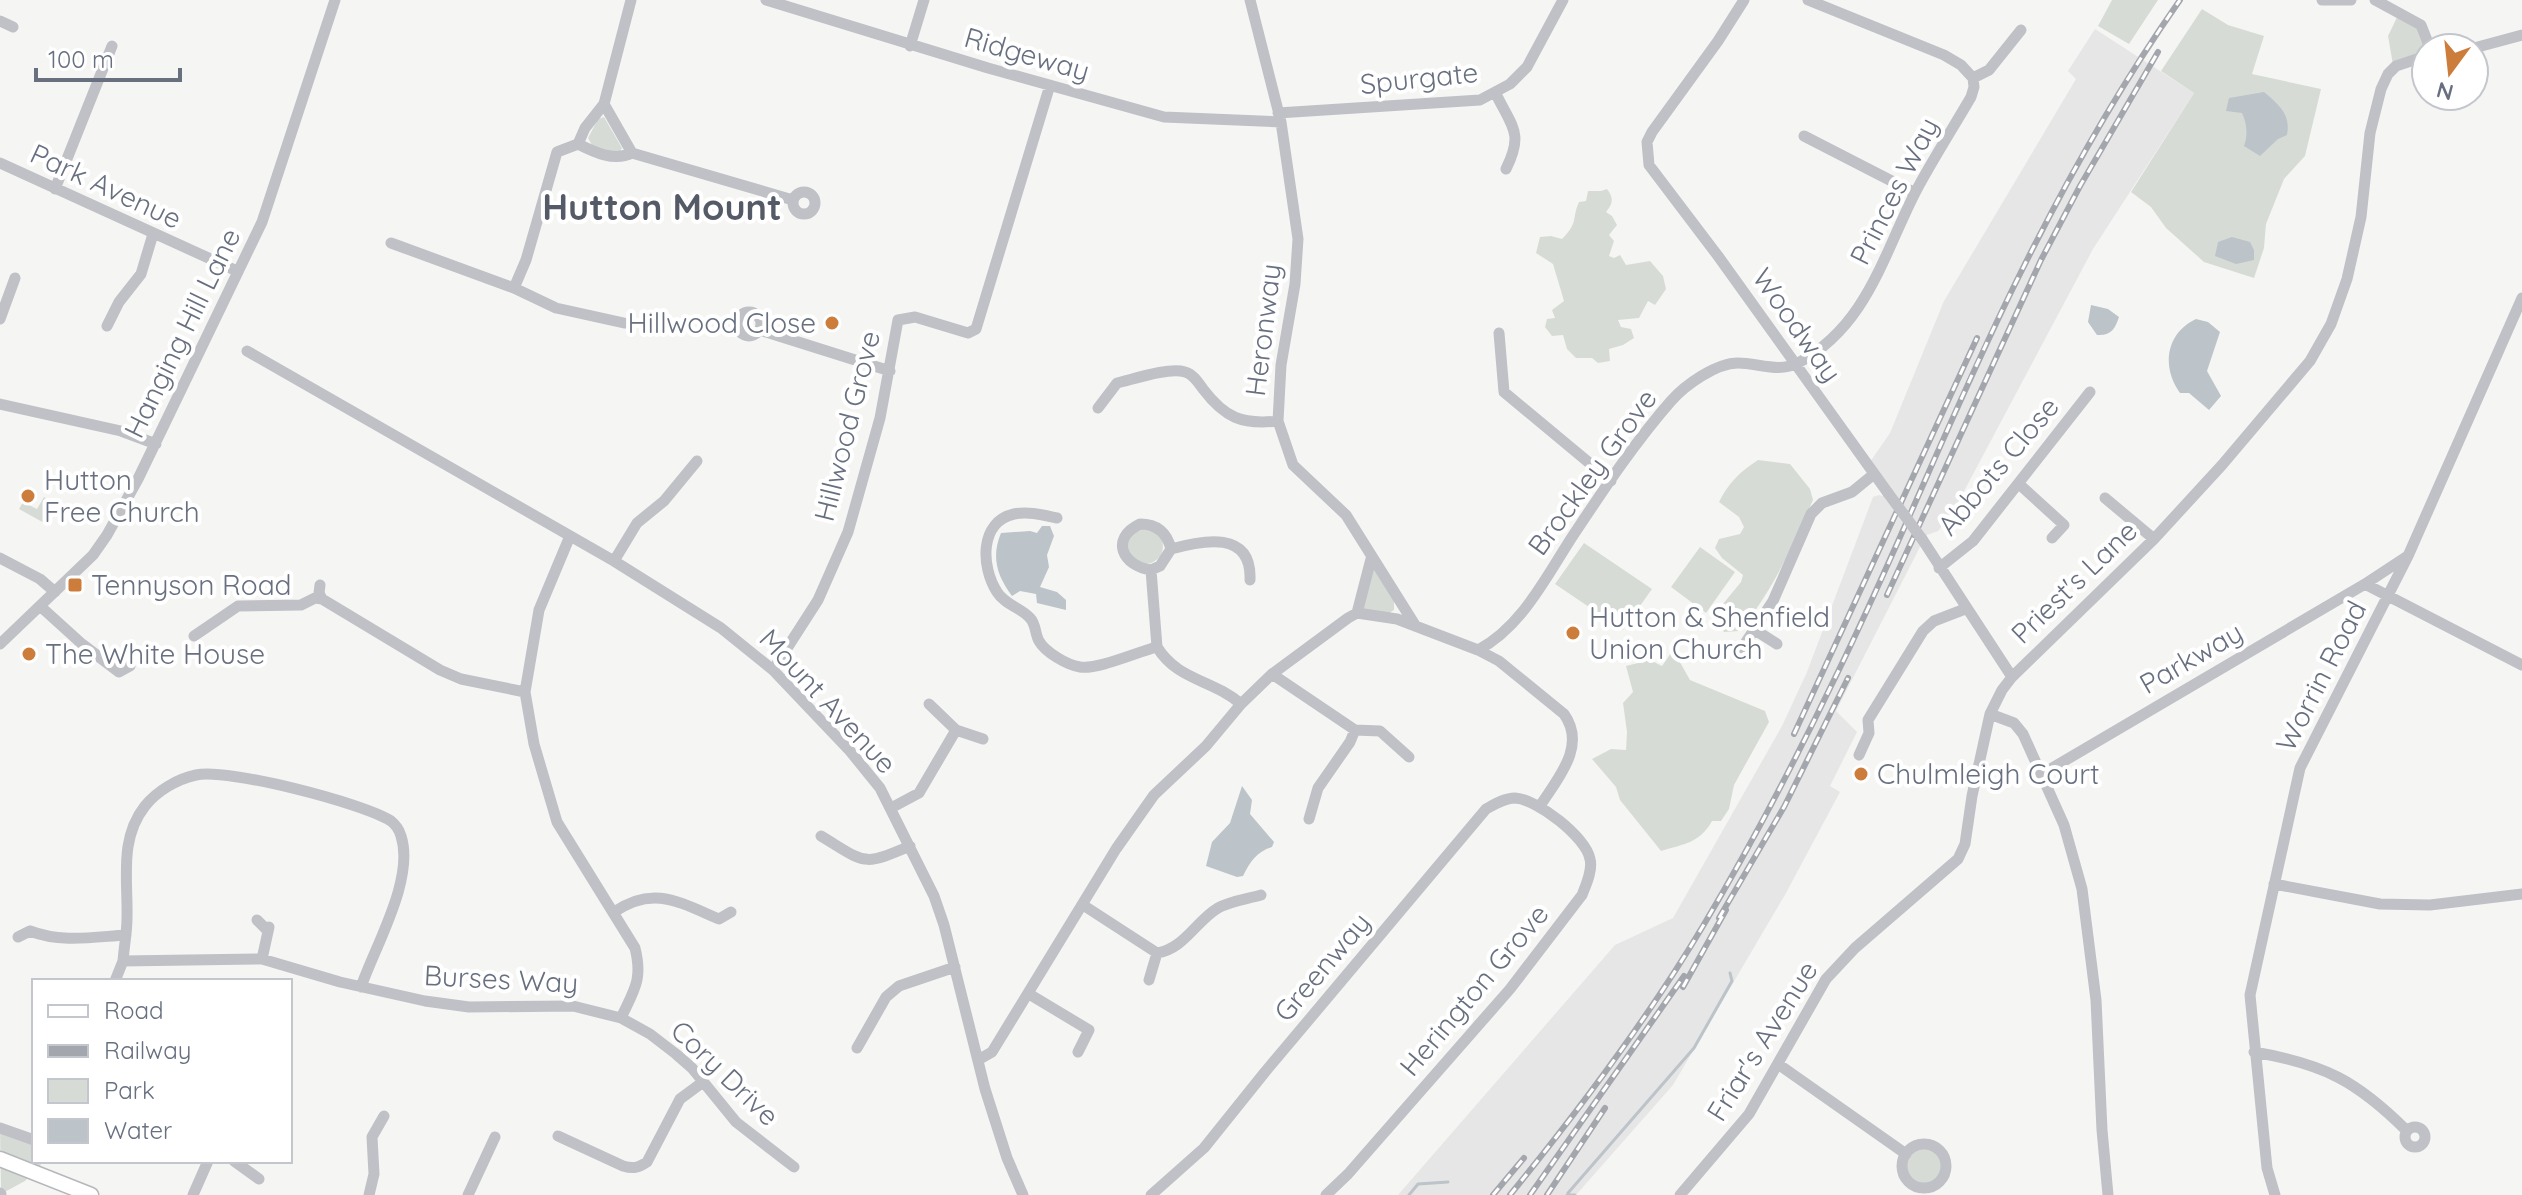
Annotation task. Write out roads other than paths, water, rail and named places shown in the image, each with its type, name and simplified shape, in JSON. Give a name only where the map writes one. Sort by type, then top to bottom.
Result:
[{"type":"main road","points":[[0,1159],[40,1167],[91,1195]]},
{"type":"street","name":"Hanging Hill Lane","points":[[0,644],[93,555],[156,444],[271,199],[335,0]]},
{"type":"street","points":[[578,144],[585,128],[604,104],[631,0]]},
{"type":"street","name":"Ridgeway","points":[[766,0],[910,46],[1164,117],[1280,117]]},
{"type":"street","points":[[910,46],[924,0]]},
{"type":"street","name":"Heronway","points":[[1250,0],[1280,117],[1298,239],[1295,284],[1281,365],[1278,421],[1293,465],[1337,505],[1371,559],[1390,582],[1415,625]]},
{"type":"street","name":"Spurgate","points":[[1280,117],[1442,105],[1480,100],[1496,94],[1527,67],[1563,0]]},
{"type":"street","name":"Woodway","points":[[1744,0],[1652,132],[1647,142],[1649,165],[1922,539],[2012,677]]},
{"type":"street","points":[[1808,0],[1944,55],[1961,65],[1973,78],[1989,70],[2021,30]]},
{"type":"street","points":[[2322,0],[2351,0]]},
{"type":"street","points":[[2375,0],[2421,25],[2424,32]]},
{"type":"street","points":[[0,21],[13,27]]},
{"type":"street","points":[[2490,45],[2522,35]]},
{"type":"street","points":[[55,189],[112,46]]},
{"type":"street","name":"Priest's Lane","points":[[1990,714],[2012,677],[2154,539],[2310,361],[2340,303],[2354,252],[2370,133],[2381,89],[2396,66],[2410,61]]},
{"type":"street","name":"Princes Way","points":[[1795,365],[1823,347],[1849,323],[1864,301],[1890,252],[1915,193],[1971,97],[1973,78]]},
{"type":"street","name":"Hillwood Grove","points":[[773,670],[818,600],[839,555],[856,506],[890,371],[895,329],[902,318],[915,317],[968,333],[976,329],[1050,85]]},
{"type":"street","points":[[1496,94],[1515,132],[1517,148],[1506,169]]},
{"type":"street","points":[[604,104],[632,153]]},
{"type":"street","points":[[1804,136],[1915,193]]},
{"type":"street","points":[[514,288],[526,260],[557,152],[578,144],[609,156],[632,153],[793,200]]},
{"type":"street","name":"Park Avenue","points":[[0,163],[237,271]]},
{"type":"street","points":[[107,326],[123,296],[141,274],[153,234]]},
{"type":"street","points":[[391,243],[514,288],[556,308],[624,323]]},
{"type":"street","points":[[0,319],[15,278]]},
{"type":"street","points":[[3,292],[5,306]]},
{"type":"street","points":[[5,306],[16,297]]},
{"type":"street","name":"Worrin Road","points":[[2275,1195],[2267,1168],[2250,995],[2300,768],[2408,556],[2519,313],[2522,298]]},
{"type":"street","points":[[760,330],[890,371]]},
{"type":"street","points":[[1499,333],[1504,392],[1611,481]]},
{"type":"street","name":"Mount Avenue","points":[[247,351],[614,561],[721,628],[773,670],[867,770],[891,808],[934,896],[1000,1136],[1023,1195]]},
{"type":"street","name":"Brockley Grove","points":[[1478,650],[1496,639],[1523,612],[1611,481],[1672,399],[1717,368],[1736,363],[1764,367],[1795,365]]},
{"type":"street","points":[[1098,408],[1117,383],[1179,371],[1191,374],[1213,402],[1234,419],[1278,421]]},
{"type":"street","name":"Abbots Close","points":[[1939,568],[1973,541],[2090,392]]},
{"type":"street","points":[[0,404],[121,431],[156,444]]},
{"type":"street","points":[[614,561],[637,523],[664,501],[697,461]]},
{"type":"street","points":[[1742,648],[1773,601],[1811,514],[1822,503],[1852,492],[1874,474]]},
{"type":"street","points":[[2019,484],[2064,525],[2052,538]]},
{"type":"street","points":[[2105,498],[2154,539]]},
{"type":"street","points":[[1057,518],[1027,513],[1008,516],[992,529],[986,553],[995,590],[1010,606],[1030,618],[1037,638],[1049,650],[1073,666],[1086,668],[1157,647]]},
{"type":"street","points":[[1171,549],[1165,534],[1153,526],[1140,524],[1126,534],[1122,546],[1125,557],[1135,566],[1151,570],[1160,566],[1171,549],[1199,541],[1231,545],[1246,556],[1250,580]]},
{"type":"street","points":[[570,536],[539,610],[525,692],[534,744],[557,822],[635,948],[639,965],[638,982],[621,1018]]},
{"type":"street","name":"Parkway","points":[[2042,774],[2408,556]]},
{"type":"street","points":[[0,558],[40,579],[55,592]]},
{"type":"street","points":[[1357,613],[1371,559]]},
{"type":"street","points":[[1151,570],[1157,647],[1175,670],[1227,692],[1241,704]]},
{"type":"street","points":[[2365,584],[2522,665]]},
{"type":"street","points":[[320,585],[322,599]]},
{"type":"street","points":[[194,636],[238,606],[301,605],[315,598],[322,599],[440,670],[461,679],[525,692]]},
{"type":"street","points":[[40,606],[118,677],[130,666]]},
{"type":"street","points":[[1859,755],[1869,733],[1868,720],[1923,631],[1934,621],[1965,609]]},
{"type":"street","points":[[978,1060],[992,1052],[1139,814],[1154,795],[1206,746],[1241,704],[1272,674],[1335,625],[1357,613],[1397,619],[1478,650],[1499,661],[1554,704],[1570,723],[1572,748],[1566,765],[1540,806]]},
{"type":"street","points":[[1755,630],[1777,644]]},
{"type":"street","points":[[1496,639],[1499,661]]},
{"type":"street","points":[[1272,674],[1355,730],[1380,731],[1409,757]]},
{"type":"street","points":[[929,704],[956,730],[983,739]]},
{"type":"street","points":[[1990,714],[2014,723],[2023,734],[2064,825],[2082,889],[2096,1000],[2108,1195]]},
{"type":"street","name":"Friar's Avenue","points":[[1680,1195],[1736,1131],[1826,979],[1958,859],[1965,844],[1990,714]]},
{"type":"street","points":[[891,808],[919,793],[956,730]]},
{"type":"street","points":[[1309,819],[1318,788],[1355,730]]},
{"type":"street","points":[[116,979],[123,961],[126,935],[126,851],[130,835],[145,806],[166,787],[197,775],[217,773],[303,791],[380,815],[394,823],[400,831],[403,851],[400,882],[361,987]]},
{"type":"street","name":"Greenway","points":[[1151,1195],[1204,1148],[1486,809],[1498,801],[1515,798],[1540,806]]},
{"type":"street","name":"Herington Grove","points":[[1326,1195],[1348,1174],[1510,989],[1582,895],[1590,859],[1585,847],[1540,806]]},
{"type":"street","points":[[821,836],[861,860],[872,861],[910,846]]},
{"type":"street","points":[[2274,884],[2380,904],[2430,905],[2522,894]]},
{"type":"street","points":[[1083,905],[1157,953],[1168,952],[1177,946],[1220,907],[1261,895]]},
{"type":"street","points":[[614,912],[652,896],[678,902],[719,919],[723,931]]},
{"type":"street","points":[[719,919],[731,912]]},
{"type":"street","points":[[257,920],[268,928],[262,959]]},
{"type":"street","points":[[18,937],[29,925],[46,937],[64,939],[126,935]]},
{"type":"street","points":[[1149,980],[1157,953]]},
{"type":"street","name":"Burses Way","points":[[123,961],[262,959],[361,987],[425,1001],[469,1007],[573,1006],[621,1018]]},
{"type":"street","points":[[857,1048],[886,997],[899,986],[955,967]]},
{"type":"street","points":[[1029,994],[1089,1030],[1078,1052]]},
{"type":"street","name":"Cory Drive","points":[[621,1018],[670,1048],[692,1068],[736,1122],[794,1167]]},
{"type":"street","points":[[2254,1052],[2312,1065],[2346,1080],[2378,1103],[2407,1131]]},
{"type":"street","points":[[1778,1064],[1906,1154]]},
{"type":"street","points":[[558,1136],[632,1169],[647,1162],[680,1099],[703,1082]]},
{"type":"street","points":[[369,1195],[374,1174],[372,1137],[384,1116]]},
{"type":"street","points":[[0,1128],[32,1139]]},
{"type":"street","points":[[468,1195],[495,1137]]},
{"type":"street","points":[[193,1195],[207,1163]]},
{"type":"street","points":[[237,1163],[259,1179]]},
{"type":"water","points":[[2264,92],[2283,110],[2288,128],[2287,135],[2260,156],[2244,146],[2246,130],[2242,113],[2226,111],[2229,98]]},
{"type":"water","points":[[2232,237],[2250,242],[2254,260],[2236,264],[2215,256],[2218,242]]},
{"type":"water","points":[[2091,305],[2108,309],[2119,317],[2109,333],[2097,335],[2088,322]]},
{"type":"water","points":[[2196,319],[2208,322],[2220,332],[2207,371],[2221,396],[2209,410],[2189,393],[2180,393],[2170,372],[2173,342],[2186,325]]},
{"type":"water","points":[[1042,526],[1050,526],[1054,536],[1047,555],[1049,567],[1040,587],[1057,592],[1066,600],[1066,610],[1037,603],[1036,594],[1020,591],[1012,596],[999,574],[996,550],[1001,533],[1037,533]]},
{"type":"water","points":[[1242,786],[1252,800],[1250,814],[1274,842],[1272,847],[1254,858],[1243,876],[1237,877],[1206,866],[1212,842],[1230,823]]},
{"type":"waterway","points":[[1568,1193],[1694,1048],[1732,981],[1730,973]]},
{"type":"waterway","points":[[1409,1195],[1418,1184],[1448,1182]]},
{"type":"waterway","points":[[1567,1195],[1575,1195]]},
{"type":"railway","points":[[1510,1195],[1636,1030],[1738,866],[1857,631],[1995,325],[2038,239],[2115,100],[2180,0]]},
{"type":"railway","points":[[1887,595],[2041,260],[2158,52]]},
{"type":"railway","points":[[1794,734],[1977,338]]},
{"type":"railway","points":[[1719,918],[1784,807],[1848,678]]},
{"type":"railway","points":[[1683,987],[1726,910]]},
{"type":"railway","points":[[1530,1195],[1684,976]]},
{"type":"railway","points":[[1547,1195],[1605,1108]]},
{"type":"railway","points":[[1493,1195],[1524,1158]]},
{"type":"place","name":"Hillwood Close","points":[[832,323]]},
{"type":"place","name":"Hutton Free Church","points":[[28,496]]},
{"type":"place","name":"Tennyson Road","points":[[75,585]]},
{"type":"place","name":"Hutton & Shenfield Union Church","points":[[1573,633]]},
{"type":"place","name":"The White House","points":[[29,654]]},
{"type":"place","name":"Chulmleigh Court","points":[[1861,774]]},
{"type":"district","name":"Hutton Mount","points":[[662,207]]}]
